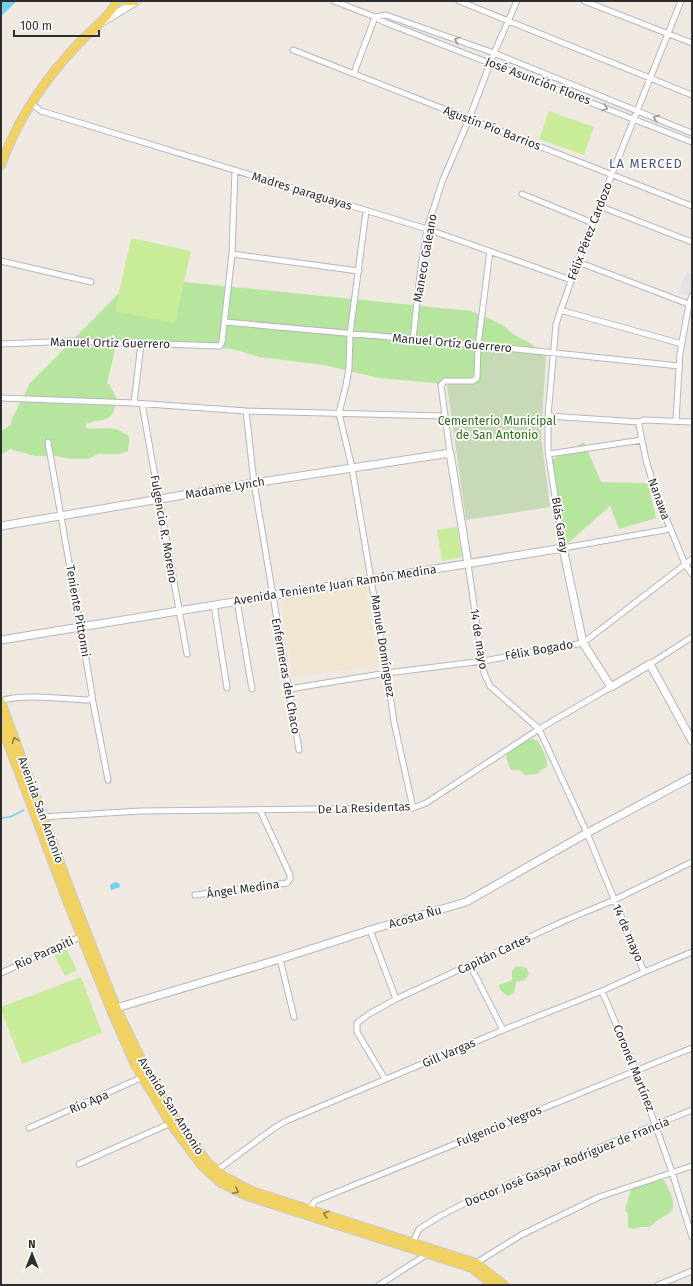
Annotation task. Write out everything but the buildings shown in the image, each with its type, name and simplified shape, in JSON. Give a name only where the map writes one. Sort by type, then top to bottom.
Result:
[{"type":"main road","points":[[1,165],[20,122],[55,71],[79,43],[100,24],[117,1]]},
{"type":"main road","points":[[126,1],[136,1]]},
{"type":"main road","name":"Avenida San Antonio","points":[[1,701],[40,818]]},
{"type":"main road","name":"Avenida San Antonio","points":[[1,725],[72,895],[84,935],[114,1009],[145,1076],[202,1166],[221,1183],[248,1196],[307,1212],[412,1245],[476,1263],[502,1284]]},
{"type":"main road","name":"Avenida San Antonio","points":[[173,1122],[216,1171],[252,1191],[307,1212]]},
{"type":"main road","name":"Avenida San Antonio","points":[[412,1245],[429,1253],[472,1268],[493,1285]]},
{"type":"street","points":[[100,24],[136,1]]},
{"type":"street","points":[[334,1],[375,17],[354,73]]},
{"type":"street","points":[[459,1],[692,95]]},
{"type":"street","name":"Maneco Galeano","points":[[413,340],[420,274],[428,229],[442,182],[494,53],[518,1]]},
{"type":"street","points":[[584,1],[692,43]]},
{"type":"street","name":"Félix Pérez Cardozo","points":[[553,353],[556,324],[560,310],[636,110],[680,1]]},
{"type":"street","name":"José Asunción Flores","points":[[375,17],[386,15],[494,53],[692,133]]},
{"type":"street","name":"José Asunción Flores","points":[[375,17],[384,22],[692,142]]},
{"type":"street","name":"Agustín Pío Barrios","points":[[293,50],[692,206]]},
{"type":"street","name":"Madres paraguayas","points":[[32,104],[41,111],[428,229],[571,280]]},
{"type":"street","points":[[225,322],[232,254],[235,170]]},
{"type":"street","points":[[522,194],[593,223]]},
{"type":"street","points":[[599,206],[692,242]]},
{"type":"street","points":[[339,413],[349,368],[350,334],[366,211]]},
{"type":"street","points":[[478,345],[490,251]]},
{"type":"street","points":[[232,254],[359,271]]},
{"type":"street","points":[[1,262],[91,282]]},
{"type":"street","points":[[578,262],[690,304]]},
{"type":"street","points":[[676,420],[679,366],[692,296]]},
{"type":"street","points":[[560,310],[682,344]]},
{"type":"street","name":"Manuel Ortíz Guerrero","points":[[1,344],[75,341],[220,346],[225,322],[478,345],[679,366]]},
{"type":"street","points":[[134,403],[141,344]]},
{"type":"street","name":"14 de mayo","points":[[478,345],[476,380],[445,381],[441,383],[450,453],[484,673],[490,686],[539,728],[587,833],[644,972]]},
{"type":"street","name":"Blás Garay","points":[[553,353],[548,416],[549,454],[563,548],[583,643],[611,687]]},
{"type":"street","points":[[1,398],[134,403],[246,411],[445,416]]},
{"type":"street","name":"Fulgencio R. Moreno","points":[[142,404],[186,654]]},
{"type":"street","name":"Enfermeras del Chaco","points":[[246,411],[254,483],[299,750]]},
{"type":"street","name":"Manuel Domínguez","points":[[339,413],[352,468],[372,578],[388,673],[394,722],[413,808]]},
{"type":"street","points":[[548,416],[640,421],[676,420],[692,422]]},
{"type":"street","name":"Nanawa","points":[[640,421],[646,460],[656,494],[685,564],[692,574]]},
{"type":"street","points":[[549,454],[642,440]]},
{"type":"street","name":"Teniente Pittonni","points":[[48,442],[92,697],[108,780]]},
{"type":"street","name":"Madame Lynch","points":[[1,526],[254,483],[450,453]]},
{"type":"street","name":"Avenida Teniente Juan Ramón Medina","points":[[1,640],[372,578],[468,564],[670,529]]},
{"type":"street","name":"Félix Bogado","points":[[289,689],[388,673],[482,661],[583,643],[692,559]]},
{"type":"street","points":[[237,601],[252,689]]},
{"type":"street","points":[[214,605],[227,688]]},
{"type":"street","name":"De La Residentas","points":[[40,818],[141,811],[413,808],[426,803],[539,728],[692,638]]},
{"type":"street","points":[[650,664],[692,741]]},
{"type":"street","points":[[1,701],[7,698],[26,697],[88,700],[92,697]]},
{"type":"street","name":"Acosta Ñu","points":[[114,1009],[466,902],[587,833],[692,777]]},
{"type":"street","name":"Ángel Medina","points":[[195,895],[287,883],[290,879],[290,875],[260,810]]},
{"type":"street","name":"Capitán Cartes","points":[[385,1079],[357,1032],[357,1023],[396,999],[564,921],[614,900],[692,862]]},
{"type":"street","points":[[370,930],[396,999]]},
{"type":"street","name":"Río Parapiti","points":[[1,972],[84,935]]},
{"type":"street","name":"Gill Vargas","points":[[216,1171],[274,1128],[286,1121],[503,1030],[602,991],[692,952]]},
{"type":"street","points":[[280,959],[294,1017]]},
{"type":"street","points":[[470,965],[503,1030]]},
{"type":"street","name":"Coronel Martínez","points":[[602,991],[636,1071],[656,1125],[692,1237]]},
{"type":"street","name":"Fulgencio Yegros","points":[[307,1212],[315,1201],[692,1048]]},
{"type":"street","name":"Río Apa","points":[[29,1128],[145,1076]]},
{"type":"street","name":"Doctor José Gaspar Rodríguez de Francia","points":[[412,1245],[419,1229],[473,1199],[692,1110]]},
{"type":"street","points":[[79,1164],[173,1122]]},
{"type":"street","points":[[476,1263],[521,1235],[600,1197],[692,1166]]},
{"type":"street","points":[[379,1285],[429,1253]]},
{"type":"street","points":[[658,1285],[671,1282],[692,1271]]},
{"type":"shaded area","points":[[687,272],[692,274],[692,293],[690,297],[678,292]]},
{"type":"shaded area","points":[[365,585],[378,666],[294,676],[280,600]]},
{"type":"green space","points":[[549,111],[594,127],[584,155],[539,139]]},
{"type":"green space","points":[[131,238],[191,251],[175,323],[115,311]]},
{"type":"green space","points":[[135,277],[471,311],[505,327],[515,335],[532,344],[544,359],[534,395],[379,378],[324,365],[260,357],[232,349],[158,343],[140,339],[130,339],[115,349],[107,384],[109,384],[117,399],[113,413],[107,419],[86,424],[86,428],[110,428],[128,435],[128,451],[119,454],[98,454],[88,459],[35,456],[10,449],[1,455],[1,431],[11,425],[11,421],[30,383]]},
{"type":"green space","name":"Cementerio Municipal de San Antonio","points":[[487,351],[546,356],[541,435],[550,507],[466,520],[447,386],[448,384],[481,386]]},
{"type":"green space","points":[[584,442],[601,482],[648,483],[656,518],[619,529],[610,506],[567,544],[548,462]]},
{"type":"green space","points":[[457,527],[462,557],[442,561],[437,530]]},
{"type":"green space","points":[[533,739],[538,741],[546,757],[547,767],[541,770],[538,774],[525,775],[520,770],[511,770],[506,758],[507,754],[523,742]]},
{"type":"green space","points":[[66,948],[77,970],[65,976],[54,954]]},
{"type":"green space","points":[[520,966],[527,968],[529,974],[525,980],[516,982],[514,993],[508,996],[503,993],[499,985],[512,980],[512,971],[515,967]]},
{"type":"green space","points":[[81,977],[102,1033],[22,1064],[1,1007]]},
{"type":"green space","points":[[648,1180],[664,1180],[672,1198],[673,1207],[668,1214],[650,1227],[632,1229],[628,1227],[628,1214],[625,1210],[631,1189]]},
{"type":"water","points":[[1,1],[17,1],[1,16]]},
{"type":"water","points":[[115,882],[119,883],[120,887],[111,890],[110,885]]},
{"type":"waterway","points":[[1,818],[10,817],[24,810]]},
{"type":"district","name":"LA MERCED","points":[[646,163]]}]
